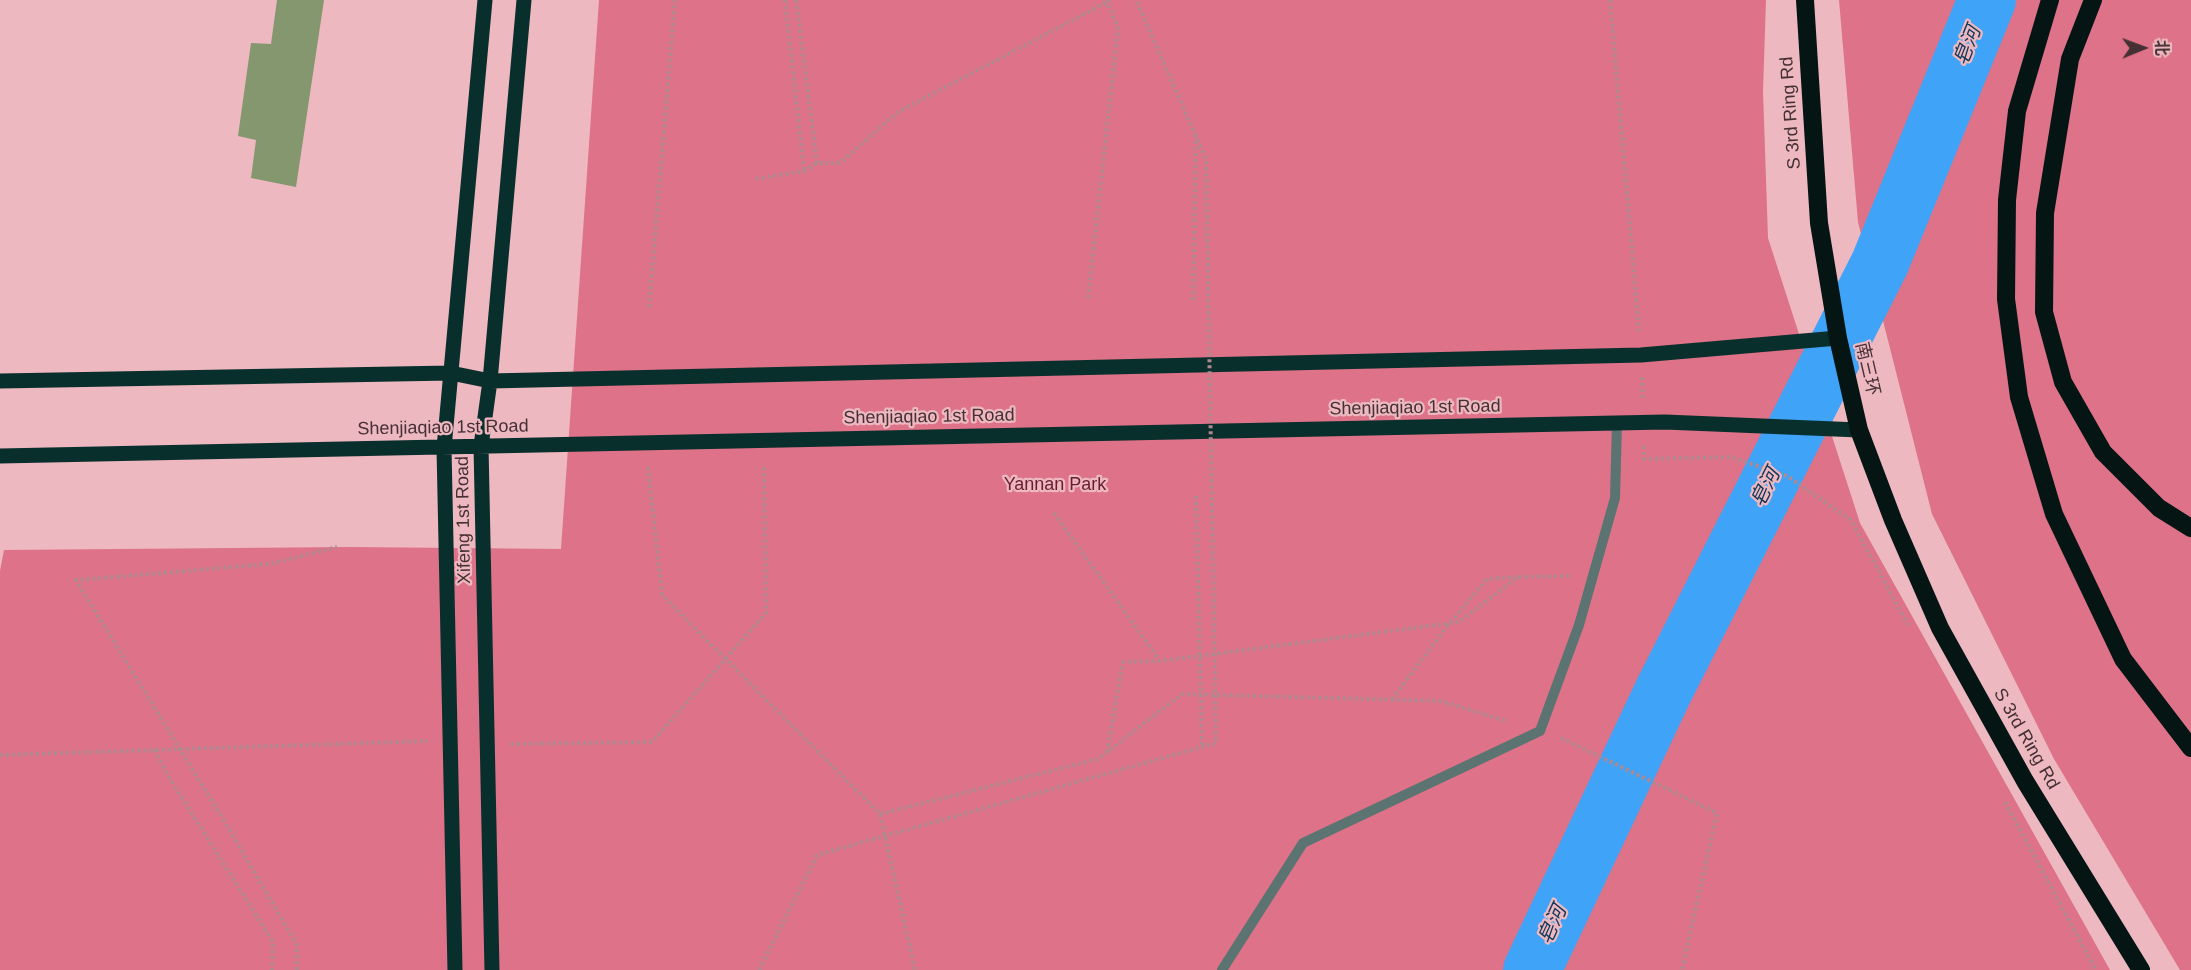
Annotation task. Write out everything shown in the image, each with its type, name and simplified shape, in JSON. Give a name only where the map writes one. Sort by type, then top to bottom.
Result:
[{"type":"highway","name":"S 3rd Ring Rd","points":[[1805,0],[1819,224]]},
{"type":"highway","points":[[2050,0],[2018,111],[2007,200],[2006,299],[2019,397],[2054,514],[2123,659],[2191,747]]},
{"type":"highway","points":[[2093,0],[2070,59],[2045,213],[2044,312],[2063,382],[2103,452],[2159,508],[2191,528]]},
{"type":"highway","name":"南三环","points":[[1819,224],[1838,338],[1859,430],[1893,520]]},
{"type":"highway","name":"S 3rd Ring Rd","points":[[1893,520],[1946,638],[2025,781],[2141,970]]},
{"type":"main road","name":"Xifeng 1st Road","points":[[455,970],[444,448],[485,0]]},
{"type":"main road","name":"Xifeng 1st Road","points":[[492,970],[482,446],[490,381],[524,0]]},
{"type":"main road","points":[[0,381],[451,373],[490,381],[1641,355],[1838,338]]},
{"type":"main road","name":"Shenjiaqiao 1st Road","points":[[0,456],[1665,422],[1859,430]]},
{"type":"lane","points":[[1222,970],[1303,843],[1540,731],[1579,625],[1615,498],[1617,423]]},
{"type":"path","points":[[649,307],[675,0]]},
{"type":"path","points":[[785,0],[804,171]]},
{"type":"path","points":[[796,0],[817,163]]},
{"type":"path","points":[[759,970],[817,855],[1216,743],[1206,159],[1136,0]]},
{"type":"path","points":[[1610,0],[1641,355],[1644,459],[1731,457],[1787,476],[1851,520],[1914,635]]},
{"type":"path","points":[[756,179],[804,171],[817,163],[840,164],[898,112],[1108,1],[1118,27],[1088,298]]},
{"type":"path","points":[[1193,300],[1196,137]]},
{"type":"path","points":[[487,744],[652,742],[766,613],[764,440]]},
{"type":"path","points":[[645,443],[662,595],[880,814],[915,970]]},
{"type":"path","points":[[1196,496],[1202,747]]},
{"type":"path","points":[[1054,513],[1160,661]]},
{"type":"path","points":[[297,970],[297,945],[76,580],[270,564],[337,547]]},
{"type":"path","points":[[1391,700],[1487,579],[1593,575]]},
{"type":"path","points":[[1107,752],[1123,662],[1160,661],[1459,622],[1518,577]]},
{"type":"path","points":[[880,814],[1098,759],[1182,694],[1440,701],[1569,740],[1717,813],[1682,970]]},
{"type":"path","points":[[0,755],[450,741]]},
{"type":"path","points":[[154,750],[273,942],[272,970]]},
{"type":"path","points":[[1999,792],[2096,970]]},
{"type":"green space","name":"Yannan Park","points":[[599,0],[1766,0],[1763,91],[1768,238],[1860,523],[2110,970],[0,970],[0,571],[4,550],[351,547],[561,549]]},
{"type":"green space","points":[[1839,0],[2191,0],[2191,970],[2180,970],[2054,759],[1932,514],[1858,222]]},
{"type":"building","points":[[277,0],[324,0],[296,187],[251,178],[256,140],[238,136],[251,43],[271,44]]},
{"type":"waterway","name":"皂河","points":[[1532,970],[1663,692],[1880,263],[1987,0]]}]
